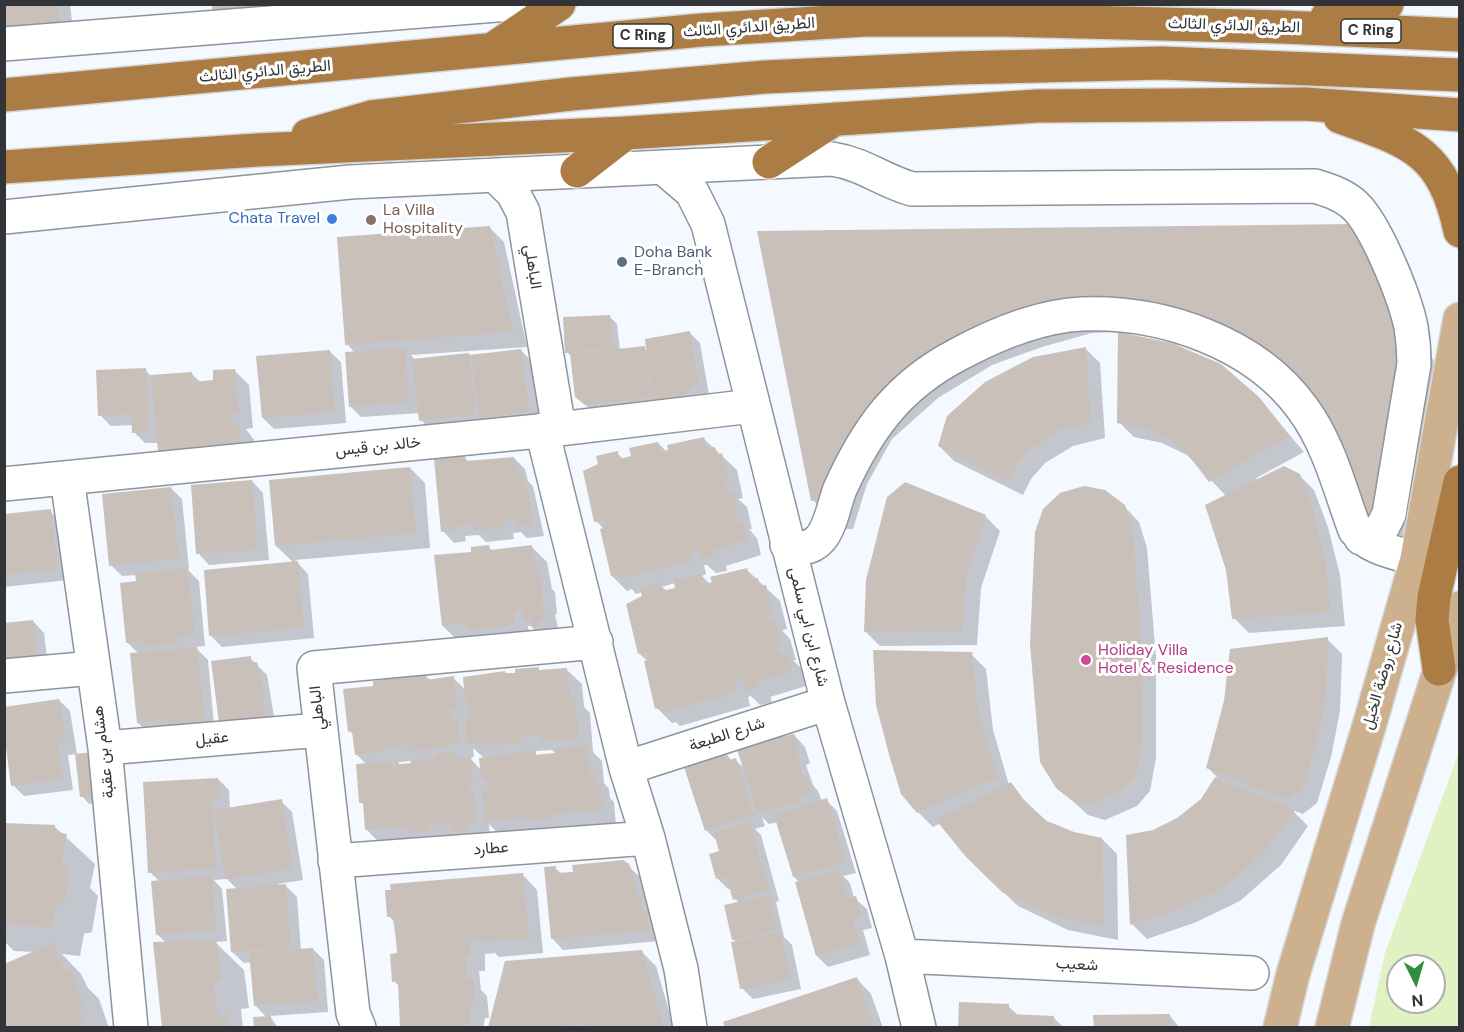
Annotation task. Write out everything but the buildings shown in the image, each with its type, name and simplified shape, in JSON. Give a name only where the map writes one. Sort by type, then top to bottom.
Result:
[{"type":"highway","points":[[488,52],[559,4]]},
{"type":"highway","points":[[961,4],[1003,20]]},
{"type":"highway","points":[[1283,27],[1387,4]]},
{"type":"highway","name":"الطريق الدائري الثالث","points":[[4,95],[488,52],[713,29],[865,20],[1003,20],[1283,27],[1460,35]]},
{"type":"highway","points":[[257,150],[371,117],[571,94],[765,77],[957,68],[1162,63],[1460,75]]},
{"type":"highway","points":[[4,167],[257,150],[626,133],[1037,105],[1305,104],[1460,115]]},
{"type":"highway","points":[[1305,104],[1393,137],[1425,157],[1443,178],[1452,199],[1460,231]]},
{"type":"highway","points":[[754,163],[837,117]]},
{"type":"highway","points":[[577,171],[626,133]]},
{"type":"highway","points":[[1439,669],[1432,620],[1434,597],[1460,482]]},
{"type":"main road","name":"شارع روضة الخيل","points":[[1280,1028],[1293,974],[1370,723],[1417,559],[1460,319]]},
{"type":"main road","points":[[1332,1028],[1358,924],[1460,608]]},
{"type":"street","points":[[4,44],[509,4]]},
{"type":"street","points":[[4,218],[351,182],[665,169],[832,159],[864,167],[899,186],[912,189],[1315,186],[1335,192],[1353,204],[1367,220],[1406,309],[1414,345],[1414,364],[1389,514],[1381,530],[1361,538]]},
{"type":"street","points":[[708,224],[720,187],[754,163]]},
{"type":"street","name":"شارع ابن ابي سلمى","points":[[665,169],[692,192],[708,224],[828,703],[902,956],[919,1028]]},
{"type":"street","name":"الباهلي","points":[[523,212],[528,192],[538,175]]},
{"type":"street","name":"الباهلي","points":[[496,176],[513,193],[523,212],[550,430],[626,768],[648,838],[681,969],[690,1028]]},
{"type":"street","points":[[787,544],[808,547],[820,539],[853,463],[881,417],[902,392],[955,356],[984,341],[1047,320],[1080,314],[1127,317],[1185,329],[1218,341],[1250,359],[1272,376],[1303,409],[1322,440],[1355,530],[1361,538],[1381,549],[1417,559]]},
{"type":"street","name":"خالد بن قيس","points":[[4,484],[550,430],[752,406]]},
{"type":"street","name":"هشام بن عقبة","points":[[67,478],[105,748],[131,1028]]},
{"type":"street","name":"الباهلي","points":[[359,1028],[353,1013],[314,668],[596,642]]},
{"type":"street","points":[[4,676],[93,668]]},
{"type":"street","name":"شارع الطبعة","points":[[626,768],[828,703]]},
{"type":"street","name":"عقيل","points":[[105,748],[320,730]]},
{"type":"street","name":"عطارد","points":[[335,861],[648,838]]},
{"type":"street","name":"شعيب","points":[[902,956],[1252,973]]},
{"type":"green space","points":[[1459,752],[1459,1027],[1369,1027],[1385,953]]},
{"type":"place","name":"Chata Travel","points":[[332,219]]},
{"type":"place","name":"La Villa Hospitality","points":[[371,220]]},
{"type":"place","name":"Doha Bank E-Branch","points":[[622,262]]},
{"type":"place","name":"Holiday Villa Hotel & Residence","points":[[1086,660]]}]
